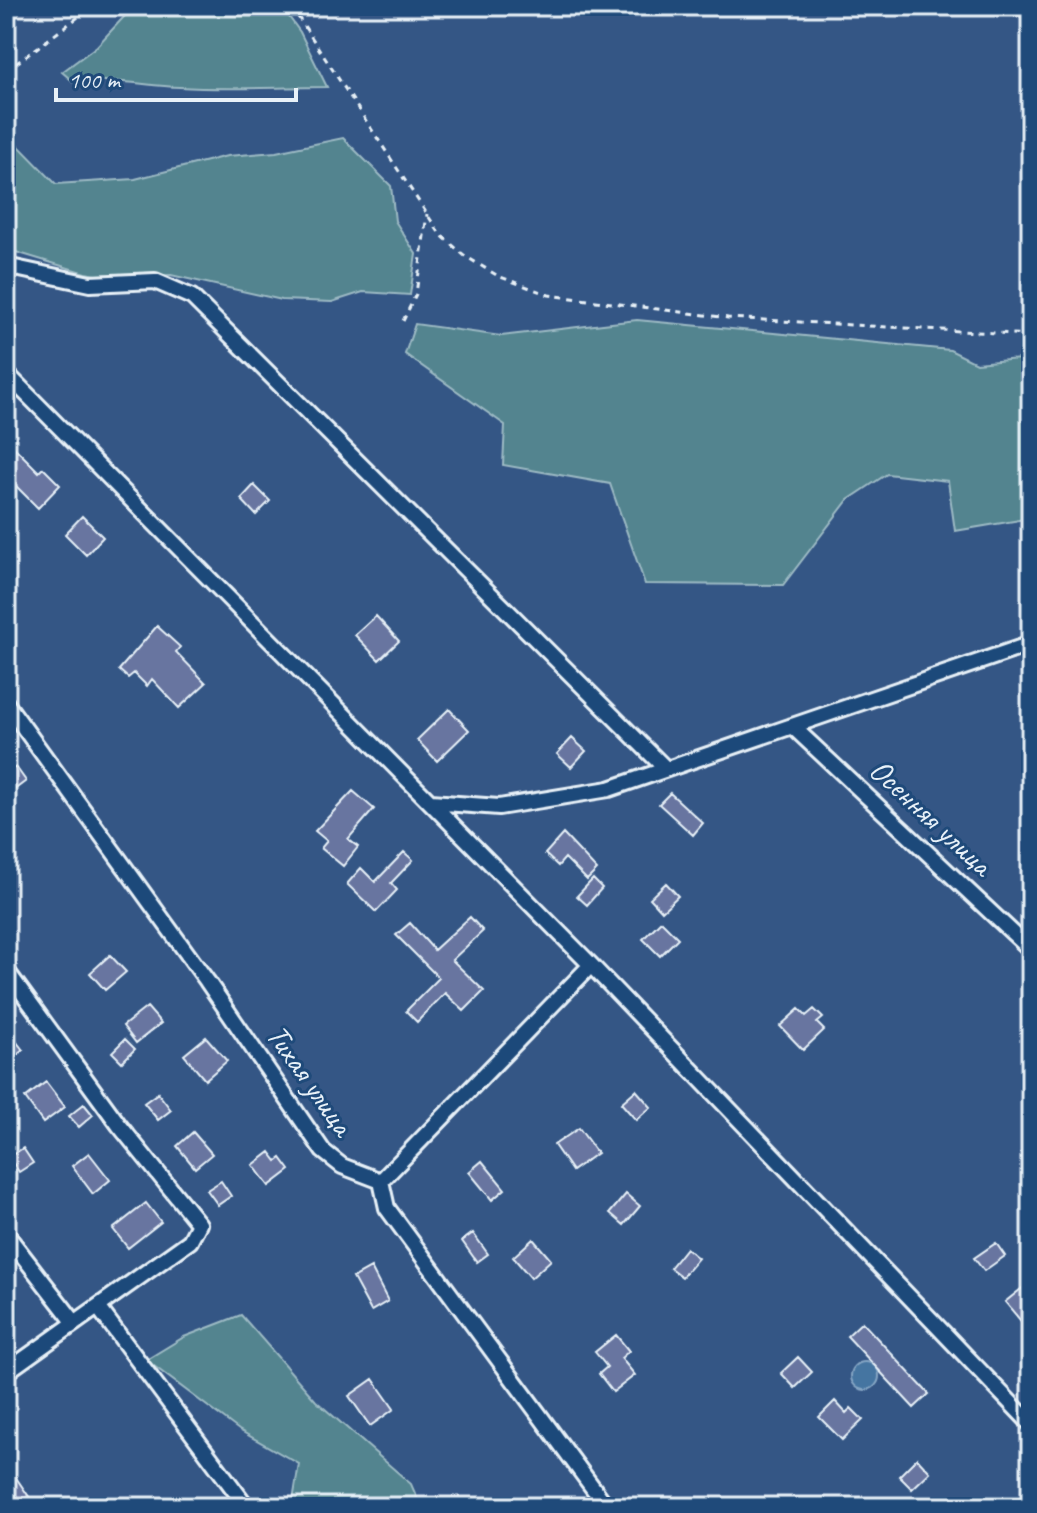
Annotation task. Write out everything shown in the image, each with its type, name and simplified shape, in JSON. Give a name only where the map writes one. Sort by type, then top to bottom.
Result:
[{"type":"street","points":[[6,266],[90,284],[155,281],[192,297],[666,769]]},
{"type":"street","points":[[6,373],[591,965],[1031,1424]]},
{"type":"street","points":[[431,802],[499,807],[542,803],[609,789],[1031,644]]},
{"type":"street","name":"Тихая улица","points":[[6,703],[207,981],[323,1151],[342,1166],[381,1181]]},
{"type":"street","name":"Осенняя улица","points":[[792,726],[1031,950]]},
{"type":"street","points":[[591,965],[381,1181],[387,1208],[607,1507]]},
{"type":"street","points":[[6,970],[119,1125],[199,1224],[190,1241],[6,1372]]},
{"type":"street","points":[[6,1234],[75,1323]]},
{"type":"street","points":[[98,1307],[247,1507]]},
{"type":"path","points":[[6,71],[93,6]]},
{"type":"path","points":[[291,6],[440,234],[465,256],[498,276],[549,295],[728,318],[1031,335]]},
{"type":"path","points":[[403,321],[416,294],[427,214]]},
{"type":"green space","points":[[134,6],[281,6],[300,32],[327,87],[197,88],[114,81],[76,84],[62,72],[97,46]]},
{"type":"green space","points":[[343,138],[391,186],[395,221],[416,254],[410,295],[363,292],[332,302],[282,300],[171,275],[108,277],[85,273],[6,249],[6,139],[16,143],[56,184],[135,179],[227,156],[276,152]]},
{"type":"green space","points":[[637,320],[950,350],[976,363],[1031,358],[1031,518],[955,531],[948,481],[887,474],[848,500],[783,585],[645,584],[610,484],[503,465],[505,425],[405,354],[415,324],[501,336]]},
{"type":"green space","points":[[241,1315],[316,1401],[411,1484],[421,1507],[292,1507],[299,1464],[239,1430],[146,1360],[184,1337]]},
{"type":"water","points":[[865,1362],[875,1366],[879,1376],[875,1386],[865,1390],[855,1386],[851,1376],[855,1366]]},
{"type":"building","points":[[6,439],[39,472],[43,468],[60,485],[38,508],[6,476]]},
{"type":"building","points":[[254,485],[270,501],[256,515],[241,499]]},
{"type":"building","points":[[82,516],[103,537],[86,555],[65,534]]},
{"type":"building","points":[[376,616],[399,641],[379,660],[355,635]]},
{"type":"building","points":[[157,626],[180,647],[176,652],[206,683],[179,708],[152,679],[147,686],[134,673],[128,678],[119,670]]},
{"type":"building","points":[[449,709],[469,730],[437,761],[417,740]]},
{"type":"building","points":[[572,738],[586,751],[571,767],[557,754]]},
{"type":"building","points":[[16,767],[26,781],[6,796],[6,774]]},
{"type":"building","points":[[353,791],[374,809],[348,839],[358,847],[343,866],[321,848],[327,841],[315,831]]},
{"type":"building","points":[[670,793],[703,823],[693,835],[659,804]]},
{"type":"building","points":[[563,834],[597,870],[587,880],[565,858],[558,866],[545,854]]},
{"type":"building","points":[[404,852],[413,860],[391,883],[397,890],[376,912],[347,884],[361,868],[375,882]]},
{"type":"building","points":[[593,879],[602,888],[587,905],[577,896]]},
{"type":"building","points":[[666,883],[678,896],[662,911],[650,898]]},
{"type":"building","points":[[470,917],[483,931],[452,960],[484,991],[464,1011],[445,993],[417,1022],[406,1011],[439,978],[396,935],[410,923],[434,950]]},
{"type":"building","points":[[661,921],[678,938],[660,956],[643,939]]},
{"type":"building","points":[[110,955],[126,972],[105,990],[90,973]]},
{"type":"building","points":[[147,1007],[161,1023],[136,1043],[123,1026]]},
{"type":"building","points":[[799,1009],[806,1016],[814,1009],[823,1018],[817,1023],[824,1030],[803,1050],[780,1026]]},
{"type":"building","points":[[6,1028],[23,1050],[6,1064]]},
{"type":"building","points":[[206,1037],[227,1061],[205,1080],[184,1055]]},
{"type":"building","points":[[125,1039],[135,1049],[122,1062],[112,1052]]},
{"type":"building","points":[[46,1082],[65,1107],[43,1123],[25,1098]]},
{"type":"building","points":[[636,1090],[651,1107],[636,1120],[621,1103]]},
{"type":"building","points":[[158,1093],[171,1110],[158,1120],[144,1103]]},
{"type":"building","points":[[84,1104],[93,1115],[79,1127],[69,1116]]},
{"type":"building","points":[[579,1128],[597,1153],[572,1171],[554,1145]]},
{"type":"building","points":[[193,1132],[212,1154],[195,1168],[177,1146]]},
{"type":"building","points":[[23,1148],[33,1163],[19,1172],[9,1157]]},
{"type":"building","points":[[270,1152],[277,1161],[281,1158],[290,1170],[269,1186],[253,1165]]},
{"type":"building","points":[[89,1153],[110,1180],[93,1194],[72,1166]]},
{"type":"building","points":[[482,1161],[505,1189],[492,1200],[469,1172]]},
{"type":"building","points":[[221,1181],[231,1196],[218,1205],[207,1190]]},
{"type":"building","points":[[626,1194],[640,1206],[624,1225],[610,1213]]},
{"type":"building","points":[[146,1203],[161,1222],[128,1248],[113,1229]]},
{"type":"building","points":[[473,1233],[488,1254],[477,1262],[462,1241]]},
{"type":"building","points":[[533,1239],[551,1260],[531,1278],[513,1257]]},
{"type":"building","points":[[996,1243],[1005,1256],[984,1271],[974,1258]]},
{"type":"building","points":[[686,1248],[698,1258],[682,1277],[670,1268]]},
{"type":"building","points":[[371,1268],[388,1301],[371,1311],[353,1278]]},
{"type":"building","points":[[1031,1281],[1031,1333],[1005,1302]]},
{"type":"building","points":[[862,1322],[929,1394],[914,1408],[847,1336]]},
{"type":"building","points":[[616,1335],[629,1351],[621,1358],[635,1375],[613,1392],[599,1374],[607,1367],[595,1352]]},
{"type":"building","points":[[798,1357],[812,1372],[795,1388],[781,1373]]},
{"type":"building","points":[[373,1379],[394,1409],[370,1426],[349,1396]]},
{"type":"building","points":[[835,1401],[846,1413],[851,1408],[863,1420],[842,1440],[819,1417]]},
{"type":"building","points":[[917,1458],[930,1472],[912,1489],[899,1476]]},
{"type":"building","points":[[6,1463],[36,1507],[6,1507]]}]
